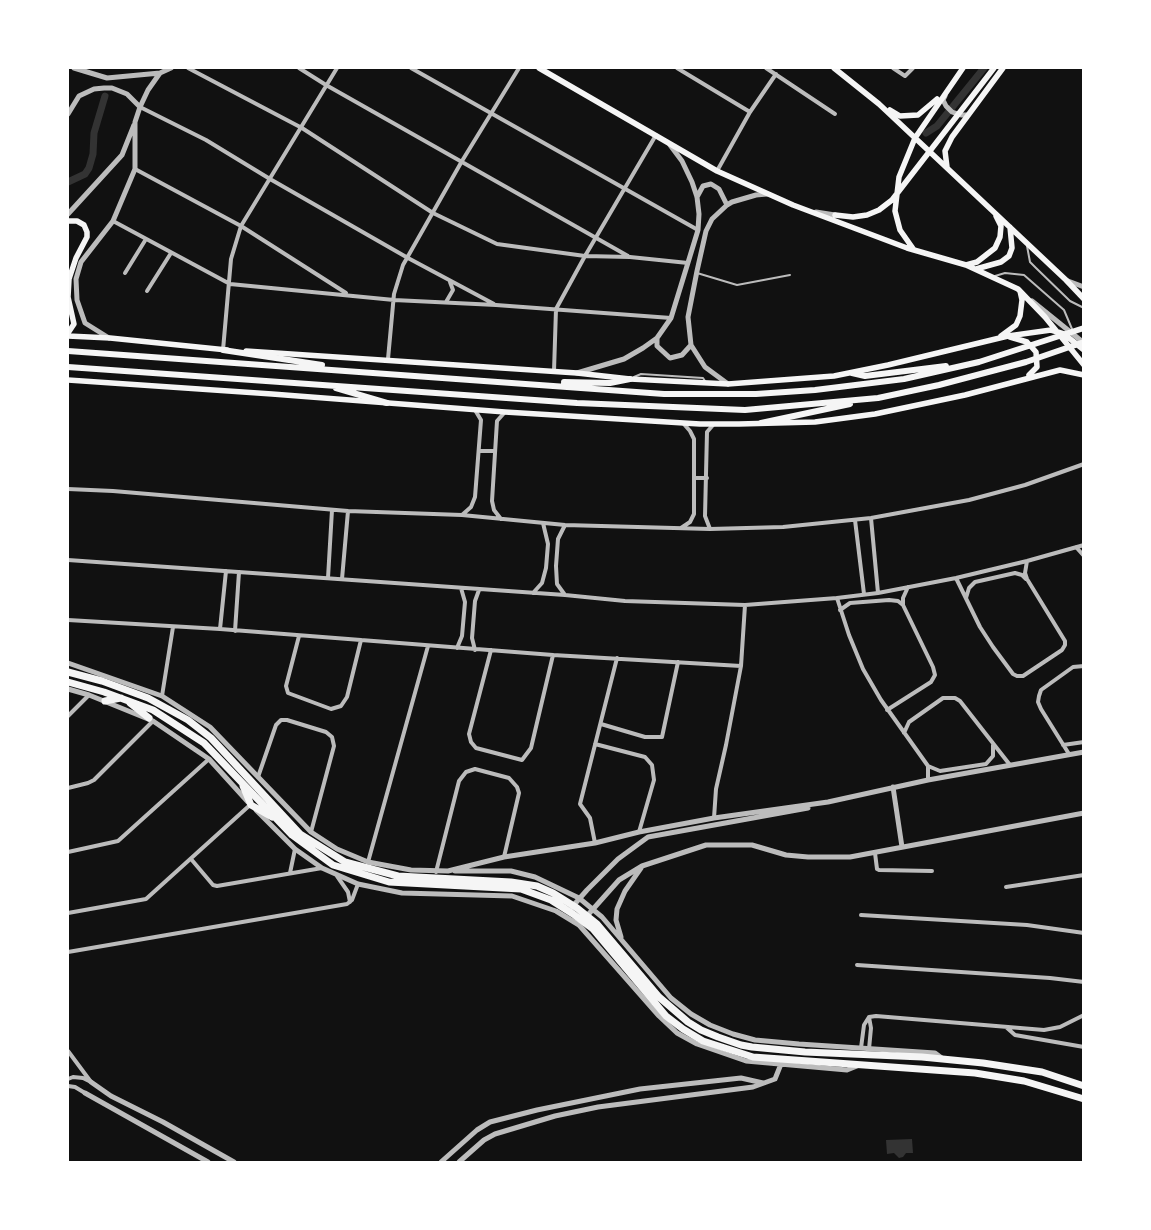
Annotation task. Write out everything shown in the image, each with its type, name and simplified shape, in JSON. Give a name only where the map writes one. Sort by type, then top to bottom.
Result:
[{"type":"highway","points":[[68,672],[102,681],[148,698],[188,720],[211,738],[300,834],[345,862],[398,876],[511,882],[537,886],[573,914],[595,926],[659,997],[688,1022],[718,1037],[752,1047],[943,1059],[1042,1072],[1084,1086]]},
{"type":"highway","points":[[68,682],[123,698],[153,710],[204,743],[292,835],[334,865],[389,882],[522,889],[552,896]]},
{"type":"highway","points":[[105,701],[123,698],[151,719]]},
{"type":"highway","points":[[242,783],[251,805],[278,821]]},
{"type":"highway","points":[[595,926],[666,1016],[703,1041],[754,1057],[975,1073],[1024,1081],[1084,1099]]},
{"type":"main road","points":[[539,68],[717,171],[767,194],[914,250],[966,265],[1020,290],[1084,365]]},
{"type":"main road","points":[[834,68],[879,104],[1066,280],[1084,300]]},
{"type":"main road","points":[[914,250],[900,230],[896,212],[899,177],[915,138],[946,90],[963,68]]},
{"type":"main road","points":[[835,215],[853,217],[867,215],[879,210],[892,200],[994,68]]},
{"type":"main road","points":[[947,168],[945,151],[952,137],[1003,68]]},
{"type":"main road","points":[[879,104],[900,116],[918,115],[927,110],[946,90]]},
{"type":"main road","points":[[966,265],[978,262],[995,248],[1000,237],[1001,226],[995,213]]},
{"type":"main road","points":[[68,221],[77,221],[84,225],[87,232],[87,237],[76,258],[69,279],[68,297],[74,324],[68,335],[223,350],[362,372]]},
{"type":"main road","points":[[976,269],[1000,262],[1009,256],[1012,248],[1010,227]]},
{"type":"main road","points":[[996,339],[1016,325],[1020,316],[1022,300],[1020,290]]},
{"type":"main road","points":[[68,351],[664,394],[756,394],[815,390],[904,379],[1015,352],[1084,328]]},
{"type":"main road","points":[[223,350],[388,359],[577,373],[630,379],[728,384],[826,377],[852,373],[1008,336],[1051,330],[1064,334],[1084,350]]},
{"type":"main road","points":[[1008,336],[1027,342],[1036,352],[1038,367],[1033,373],[1022,380]]},
{"type":"main road","points":[[761,423],[939,385],[1026,362],[1084,342]]},
{"type":"main road","points":[[852,373],[864,376],[979,362]]},
{"type":"main road","points":[[68,367],[577,403],[729,410],[878,398]]},
{"type":"main road","points":[[69,381],[475,410],[713,424],[815,422],[875,414],[965,395],[1060,370],[1084,375]]},
{"type":"main road","points":[[558,386],[564,382],[610,383],[630,379]]},
{"type":"main road","points":[[323,384],[387,403]]},
{"type":"street","points":[[74,68],[107,78],[160,73],[171,68]]},
{"type":"street","points":[[188,68],[302,128],[433,213],[497,244],[585,256],[630,257],[688,263]]},
{"type":"street","points":[[299,68],[630,257]]},
{"type":"street","points":[[223,350],[231,258],[241,226],[337,68]]},
{"type":"street","points":[[411,68],[698,230]]},
{"type":"street","points":[[388,359],[398,278],[462,160],[519,68]]},
{"type":"street","points":[[677,68],[750,112]]},
{"type":"street","points":[[766,68],[834,114]]},
{"type":"street","points":[[894,68],[907,76],[913,68]]},
{"type":"street","points":[[68,214],[122,155],[140,107],[148,90],[160,73]]},
{"type":"street","points":[[717,171],[750,112],[776,74]]},
{"type":"street","points":[[68,114],[79,96],[94,89],[104,88],[121,91],[127,94],[140,107],[206,140],[270,179],[450,282],[496,305]]},
{"type":"street","points":[[946,90],[943,100],[946,106],[952,112],[967,115]]},
{"type":"street","points":[[110,338],[85,323],[77,300],[76,279],[82,262],[113,221],[134,169],[135,122]]},
{"type":"street","points":[[554,372],[556,310],[585,256],[656,135]]},
{"type":"street","points":[[577,373],[624,359],[657,338],[671,318],[698,230],[699,214],[697,197],[682,161],[669,142]]},
{"type":"street","points":[[134,169],[241,226],[348,294]]},
{"type":"street","points":[[697,197],[703,186],[711,184],[720,189],[727,205]]},
{"type":"street","points":[[728,384],[705,366],[691,345],[688,317],[697,272],[706,231],[712,219],[727,205],[741,199],[767,194]]},
{"type":"street","points":[[815,212],[835,215]]},
{"type":"street","points":[[113,221],[230,284],[348,294],[394,300],[496,305],[671,318]]},
{"type":"street","points":[[125,273],[146,239]]},
{"type":"street","points":[[147,291],[171,253]]},
{"type":"street","points":[[1066,280],[1084,287]]},
{"type":"street","points":[[446,302],[453,290],[450,282]]},
{"type":"street","points":[[1026,296],[1084,342]]},
{"type":"street","points":[[657,338],[657,346],[670,358],[682,355],[691,345]]},
{"type":"street","points":[[462,515],[471,507],[475,497],[481,420],[475,410]]},
{"type":"street","points":[[501,519],[494,510],[492,501],[497,421],[505,412]]},
{"type":"street","points":[[680,529],[690,522],[694,514],[694,439],[683,423]]},
{"type":"street","points":[[710,529],[705,516],[707,432],[713,424]]},
{"type":"street","points":[[479,451],[495,451]]},
{"type":"street","points":[[68,488],[332,510],[462,515],[565,525],[710,529],[783,527],[871,518],[970,500],[1025,485],[1084,464]]},
{"type":"street","points":[[694,478],[707,478]]},
{"type":"street","points":[[328,578],[332,510]]},
{"type":"street","points":[[342,579],[348,511]]},
{"type":"street","points":[[871,518],[878,593]]},
{"type":"street","points":[[855,520],[864,594]]},
{"type":"street","points":[[533,593],[542,583],[546,568],[548,544],[543,523]]},
{"type":"street","points":[[565,525],[558,539],[556,566],[557,584],[565,595]]},
{"type":"street","points":[[68,560],[565,595],[624,601],[745,605],[878,593],[1027,562],[1084,545]]},
{"type":"street","points":[[1076,547],[1084,556]]},
{"type":"street","points":[[956,578],[980,627],[993,647],[1012,674],[1023,676],[1062,650],[1065,645],[1065,640],[1027,579],[1025,573],[1027,562]]},
{"type":"street","points":[[220,630],[226,571]]},
{"type":"street","points":[[235,631],[239,572]]},
{"type":"street","points":[[966,598],[969,588],[975,582],[1015,573],[1027,579]]},
{"type":"street","points":[[887,710],[931,682],[935,675],[933,667],[903,605],[902,598],[908,587]]},
{"type":"street","points":[[458,648],[462,636],[465,602],[460,588]]},
{"type":"street","points":[[475,650],[472,638],[475,601],[479,590]]},
{"type":"street","points":[[837,598],[863,669],[887,710],[928,766],[940,771],[986,764],[993,756],[993,745]]},
{"type":"street","points":[[840,610],[850,603],[889,600],[898,601],[903,605]]},
{"type":"street","points":[[714,818],[716,789],[742,666],[745,605]]},
{"type":"street","points":[[68,620],[361,640],[475,650],[742,666]]},
{"type":"street","points":[[162,696],[174,627]]},
{"type":"street","points":[[299,636],[286,686],[288,692],[331,709],[341,706],[347,697],[361,640]]},
{"type":"street","points":[[368,862],[428,646]]},
{"type":"street","points":[[491,650],[470,734],[471,742],[476,748],[522,760],[531,748],[552,655]]},
{"type":"street","points":[[595,843],[590,818],[580,804],[617,658]]},
{"type":"street","points":[[601,724],[645,737],[662,737],[678,662]]},
{"type":"street","points":[[68,664],[162,696],[210,727],[311,832],[338,850],[368,862],[410,870],[436,872],[511,871],[535,877],[579,898],[596,911],[671,998],[691,1014],[710,1025],[755,1040],[935,1053],[943,1059]]},
{"type":"street","points":[[1068,754],[1041,709],[1038,702],[1039,696],[1041,690],[1073,667],[1084,666]]},
{"type":"street","points":[[68,689],[151,719],[209,759],[295,849],[334,874],[358,884],[402,892],[512,896],[535,903],[562,914],[581,927],[644,1000],[677,1033],[697,1044],[746,1061],[847,1070],[859,1065]]},
{"type":"street","points":[[68,716],[89,696]]},
{"type":"street","points":[[904,733],[909,722],[943,698],[955,698],[960,701],[1010,765]]},
{"type":"street","points":[[68,788],[94,780],[151,719]]},
{"type":"street","points":[[258,777],[276,725],[281,720],[287,720],[326,732],[332,738],[334,746],[311,832]]},
{"type":"street","points":[[1063,745],[1084,742]]},
{"type":"street","points":[[595,744],[645,757],[652,765],[654,780],[639,832]]},
{"type":"street","points":[[562,914],[618,859],[648,838],[770,816],[928,780],[1084,752]]},
{"type":"street","points":[[68,852],[118,841],[209,759]]},
{"type":"street","points":[[928,766],[928,780]]},
{"type":"street","points":[[436,872],[459,781],[466,772],[475,769],[509,778],[517,787],[519,793],[504,857]]},
{"type":"street","points":[[893,787],[902,847]]},
{"type":"street","points":[[448,871],[504,857],[595,843],[639,832],[714,818],[828,802]]},
{"type":"street","points":[[68,913],[146,899],[251,805]]},
{"type":"street","points":[[581,927],[596,911],[619,880],[642,866],[706,845],[752,845],[786,855],[808,857],[850,856],[875,853],[1084,813]]},
{"type":"street","points":[[290,873],[295,849]]},
{"type":"street","points":[[875,853],[876,869],[879,870],[932,871]]},
{"type":"street","points":[[190,859],[213,885],[217,886],[322,868]]},
{"type":"street","points":[[622,940],[616,920],[618,910],[625,892],[642,866]]},
{"type":"street","points":[[334,874],[348,892],[350,902]]},
{"type":"street","points":[[1006,887],[1084,875]]},
{"type":"street","points":[[1074,877],[1084,879]]},
{"type":"street","points":[[68,952],[347,904],[350,902],[358,884]]},
{"type":"street","points":[[562,914],[573,895]]},
{"type":"street","points":[[861,915],[1027,925],[1084,933]]},
{"type":"street","points":[[857,965],[1084,982]]},
{"type":"street","points":[[861,1048],[864,1024],[869,1017],[1052,1029],[1084,1015]]},
{"type":"street","points":[[869,1017],[871,1028],[869,1049]]},
{"type":"street","points":[[1006,1027],[1015,1035],[1084,1047]]},
{"type":"street","points":[[68,1051],[91,1082]]},
{"type":"street","points":[[459,1162],[484,1140],[495,1134],[555,1116],[640,1100],[753,1087],[775,1079],[781,1064]]},
{"type":"street","points":[[68,1079],[73,1077],[83,1078],[91,1082],[111,1096],[163,1122],[232,1162]]},
{"type":"street","points":[[441,1162],[477,1130],[490,1122],[537,1110],[640,1089],[740,1078],[764,1084]]},
{"type":"street","points":[[716,1081],[717,1092]]},
{"type":"street","points":[[699,1083],[699,1094]]},
{"type":"street","points":[[68,1086],[75,1087],[208,1162]]},
{"type":"street","points":[[92,1098],[98,1087]]},
{"type":"street","points":[[640,1089],[640,1100]]},
{"type":"street","points":[[628,1091],[630,1102]]},
{"type":"street","points":[[106,1106],[111,1096]]},
{"type":"street","points":[[119,1113],[125,1103]]},
{"type":"street","points":[[553,1107],[555,1116]]},
{"type":"street","points":[[537,1110],[540,1121]]},
{"type":"street","points":[[157,1133],[163,1122]]},
{"type":"street","points":[[490,1122],[495,1134]]},
{"type":"street","points":[[168,1140],[175,1129]]},
{"type":"street","points":[[477,1130],[484,1140]]},
{"type":"street","points":[[218,1162],[221,1157]]},
{"type":"lane","points":[[1027,243],[1030,262],[1070,301],[1084,308]]},
{"type":"lane","points":[[697,272],[737,285],[790,275]]},
{"type":"lane","points":[[993,276],[1005,273],[1024,275],[1064,310],[1076,336]]},
{"type":"shaded area","points":[[912,1139],[913,1153],[906,1153],[903,1157],[899,1158],[894,1153],[887,1154],[886,1140]]},
{"type":"waterway","points":[[926,133],[937,126],[984,68]]},
{"type":"waterway","points":[[68,182],[85,174],[89,168],[93,154],[94,133],[105,96]]}]
